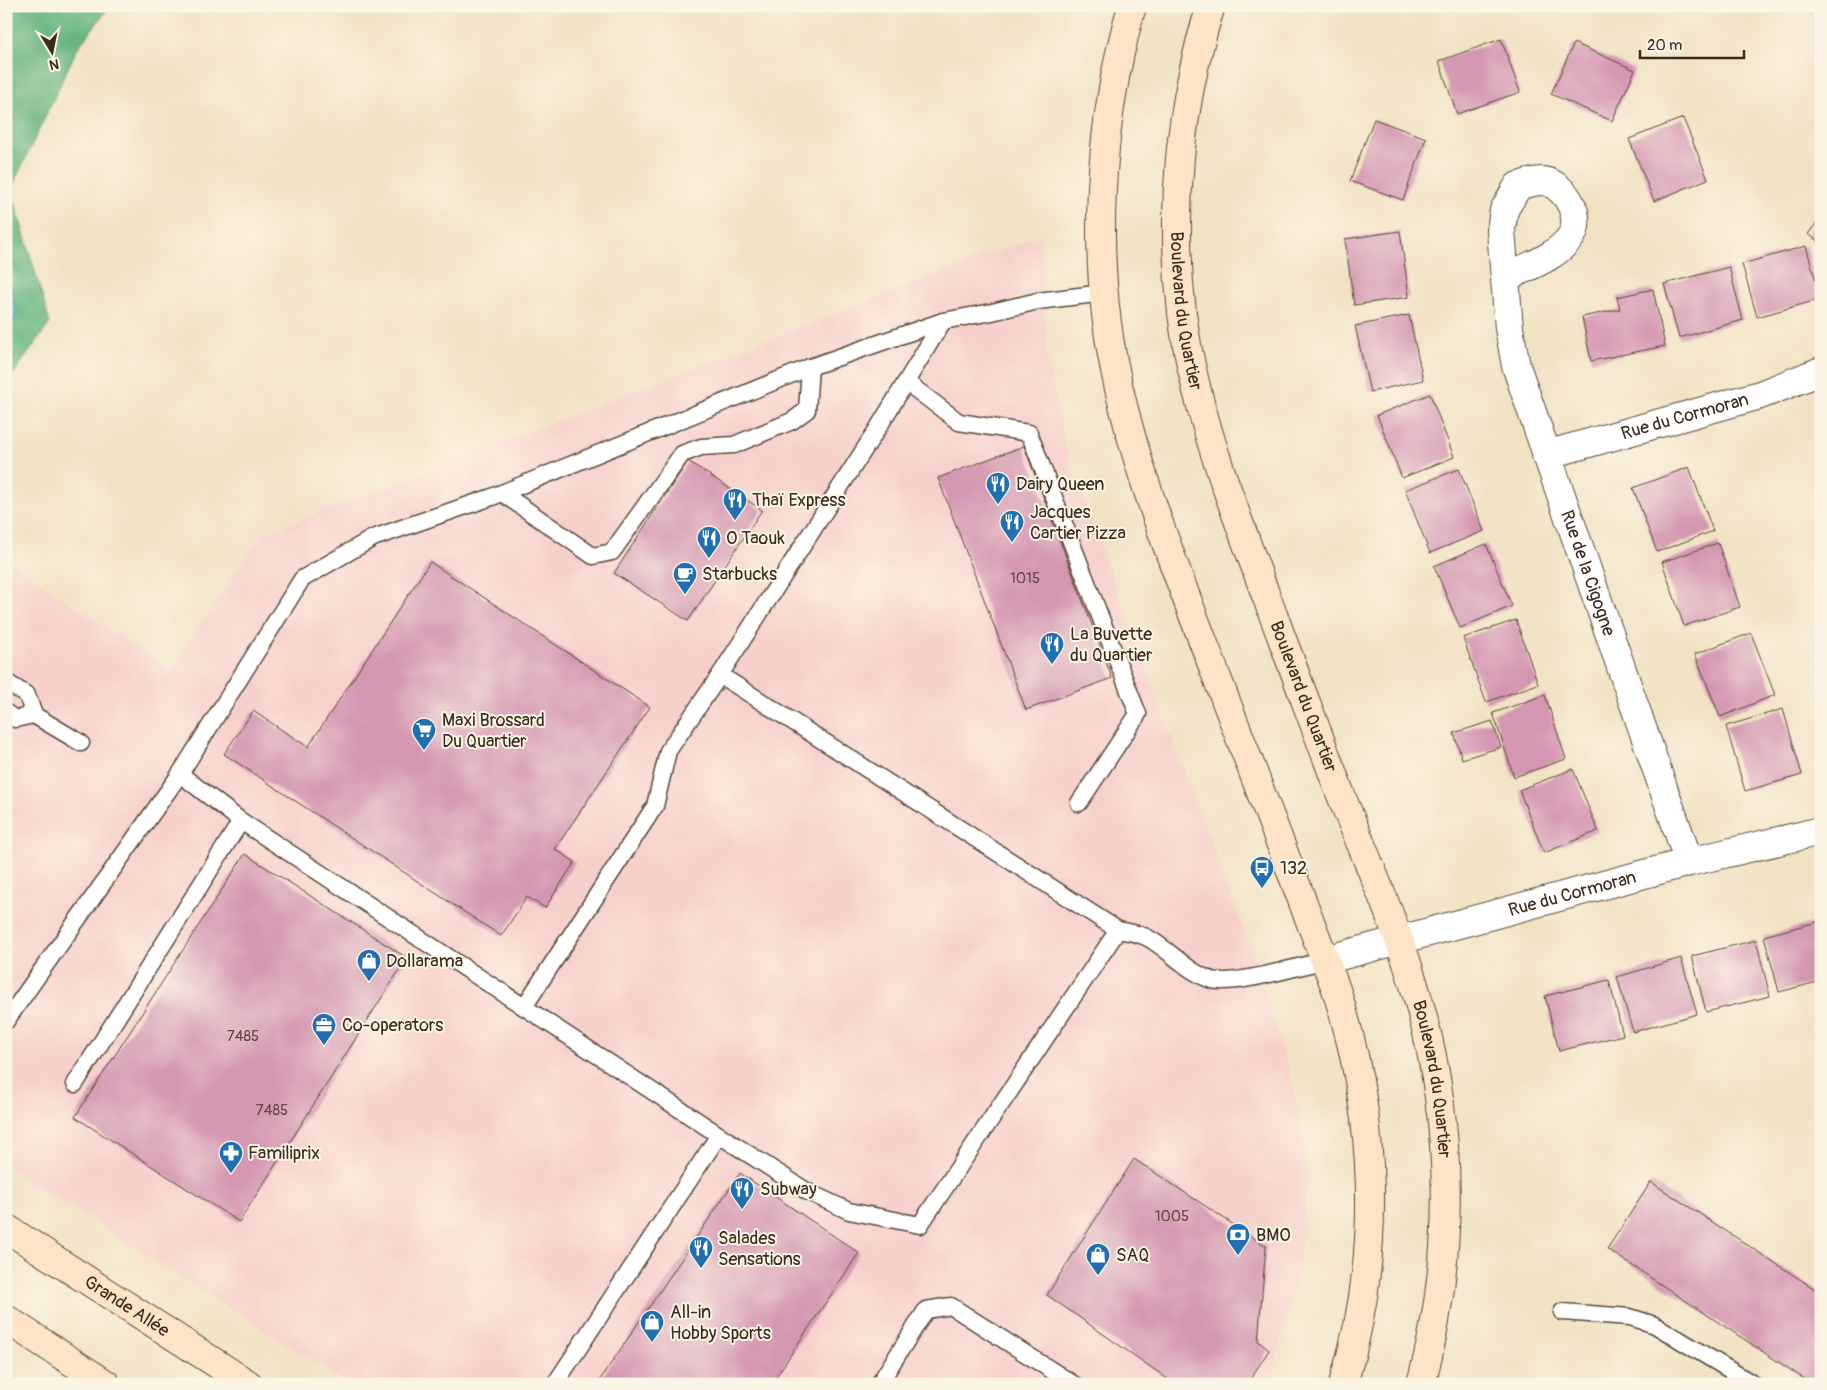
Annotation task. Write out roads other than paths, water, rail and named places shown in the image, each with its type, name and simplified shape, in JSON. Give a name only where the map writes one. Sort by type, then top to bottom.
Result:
[{"type":"main road","points":[[1132,6],[1115,78],[1105,155],[1102,226],[1104,293],[1117,381],[1142,472],[1170,555],[1325,960],[1347,1023],[1354,1054],[1366,1125],[1370,1223],[1365,1285],[1354,1345],[1343,1384]]},
{"type":"main road","name":"Boulevard du Quartier","points":[[1210,6],[1196,58],[1187,103],[1178,190],[1178,274],[1182,314],[1188,349],[1207,430],[1223,478],[1398,940],[1418,998],[1432,1058],[1438,1089],[1444,1160],[1443,1266],[1434,1331],[1421,1384]]},
{"type":"main road","name":"Grande Allée","points":[[6,1228],[248,1384]]},
{"type":"main road","points":[[6,1319],[106,1384]]},
{"type":"street","name":"Rue de la Cigogne","points":[[1505,278],[1509,328],[1516,366],[1689,862]]},
{"type":"street","name":"Rue du Cormoran","points":[[1546,455],[1760,395],[1821,371]]},
{"type":"street","name":"Rue du Cormoran","points":[[1325,960],[1689,862],[1821,831]]},
{"type":"lane","points":[[6,1022],[180,774],[302,579],[373,538],[502,493],[810,367],[943,321],[1038,301],[1104,293]]},
{"type":"lane","points":[[524,1006],[655,806],[668,751],[720,676],[943,321]]},
{"type":"lane","points":[[502,493],[593,556],[612,552],[682,454],[701,447],[734,445],[792,421],[807,410],[810,367]]},
{"type":"lane","points":[[906,382],[959,422],[1029,433],[1138,714],[1079,803]]},
{"type":"lane","points":[[720,676],[1118,930],[1147,937],[1187,967],[1202,975],[1220,982],[1325,960]]},
{"type":"lane","points":[[6,682],[27,695],[34,715],[81,744]]},
{"type":"lane","points":[[6,713],[15,719],[34,715]]},
{"type":"lane","points":[[180,774],[241,821],[808,1192],[849,1211],[920,1225],[1118,930]]},
{"type":"lane","points":[[75,1084],[241,821]]},
{"type":"lane","points":[[555,1384],[719,1135]]},
{"type":"lane","points":[[880,1384],[926,1310],[951,1306],[1073,1384]]},
{"type":"lane","points":[[1562,1312],[1630,1317],[1655,1325],[1753,1384]]},
{"type":"water","points":[[6,277],[10,282],[17,314],[6,331]]},
{"type":"place","name":"Dairy Queen","points":[[998,505]]},
{"type":"place","name":"Thaï Express","points":[[735,521]]},
{"type":"place","name":"Jacques Cartier Pizza","points":[[1012,543]]},
{"type":"place","name":"O Taouk","points":[[709,559]]},
{"type":"place","name":"Starbucks","points":[[685,595]]},
{"type":"place","name":"La Buvette du Quartier","points":[[1052,665]]},
{"type":"place","name":"Maxi Brossard Du Quartier","points":[[424,751]]},
{"type":"place","name":"132","points":[[1262,889]]},
{"type":"place","name":"Dollarama","points":[[369,982]]},
{"type":"place","name":"Co-operators","points":[[324,1046]]},
{"type":"place","name":"Familiprix","points":[[231,1174]]},
{"type":"place","name":"Subway","points":[[742,1210]]},
{"type":"place","name":"BMO","points":[[1238,1256]]},
{"type":"place","name":"Salades Sensations","points":[[701,1269]]},
{"type":"place","name":"SAQ","points":[[1098,1276]]},
{"type":"place","name":"All-in Hobby Sports","points":[[652,1343]]}]
